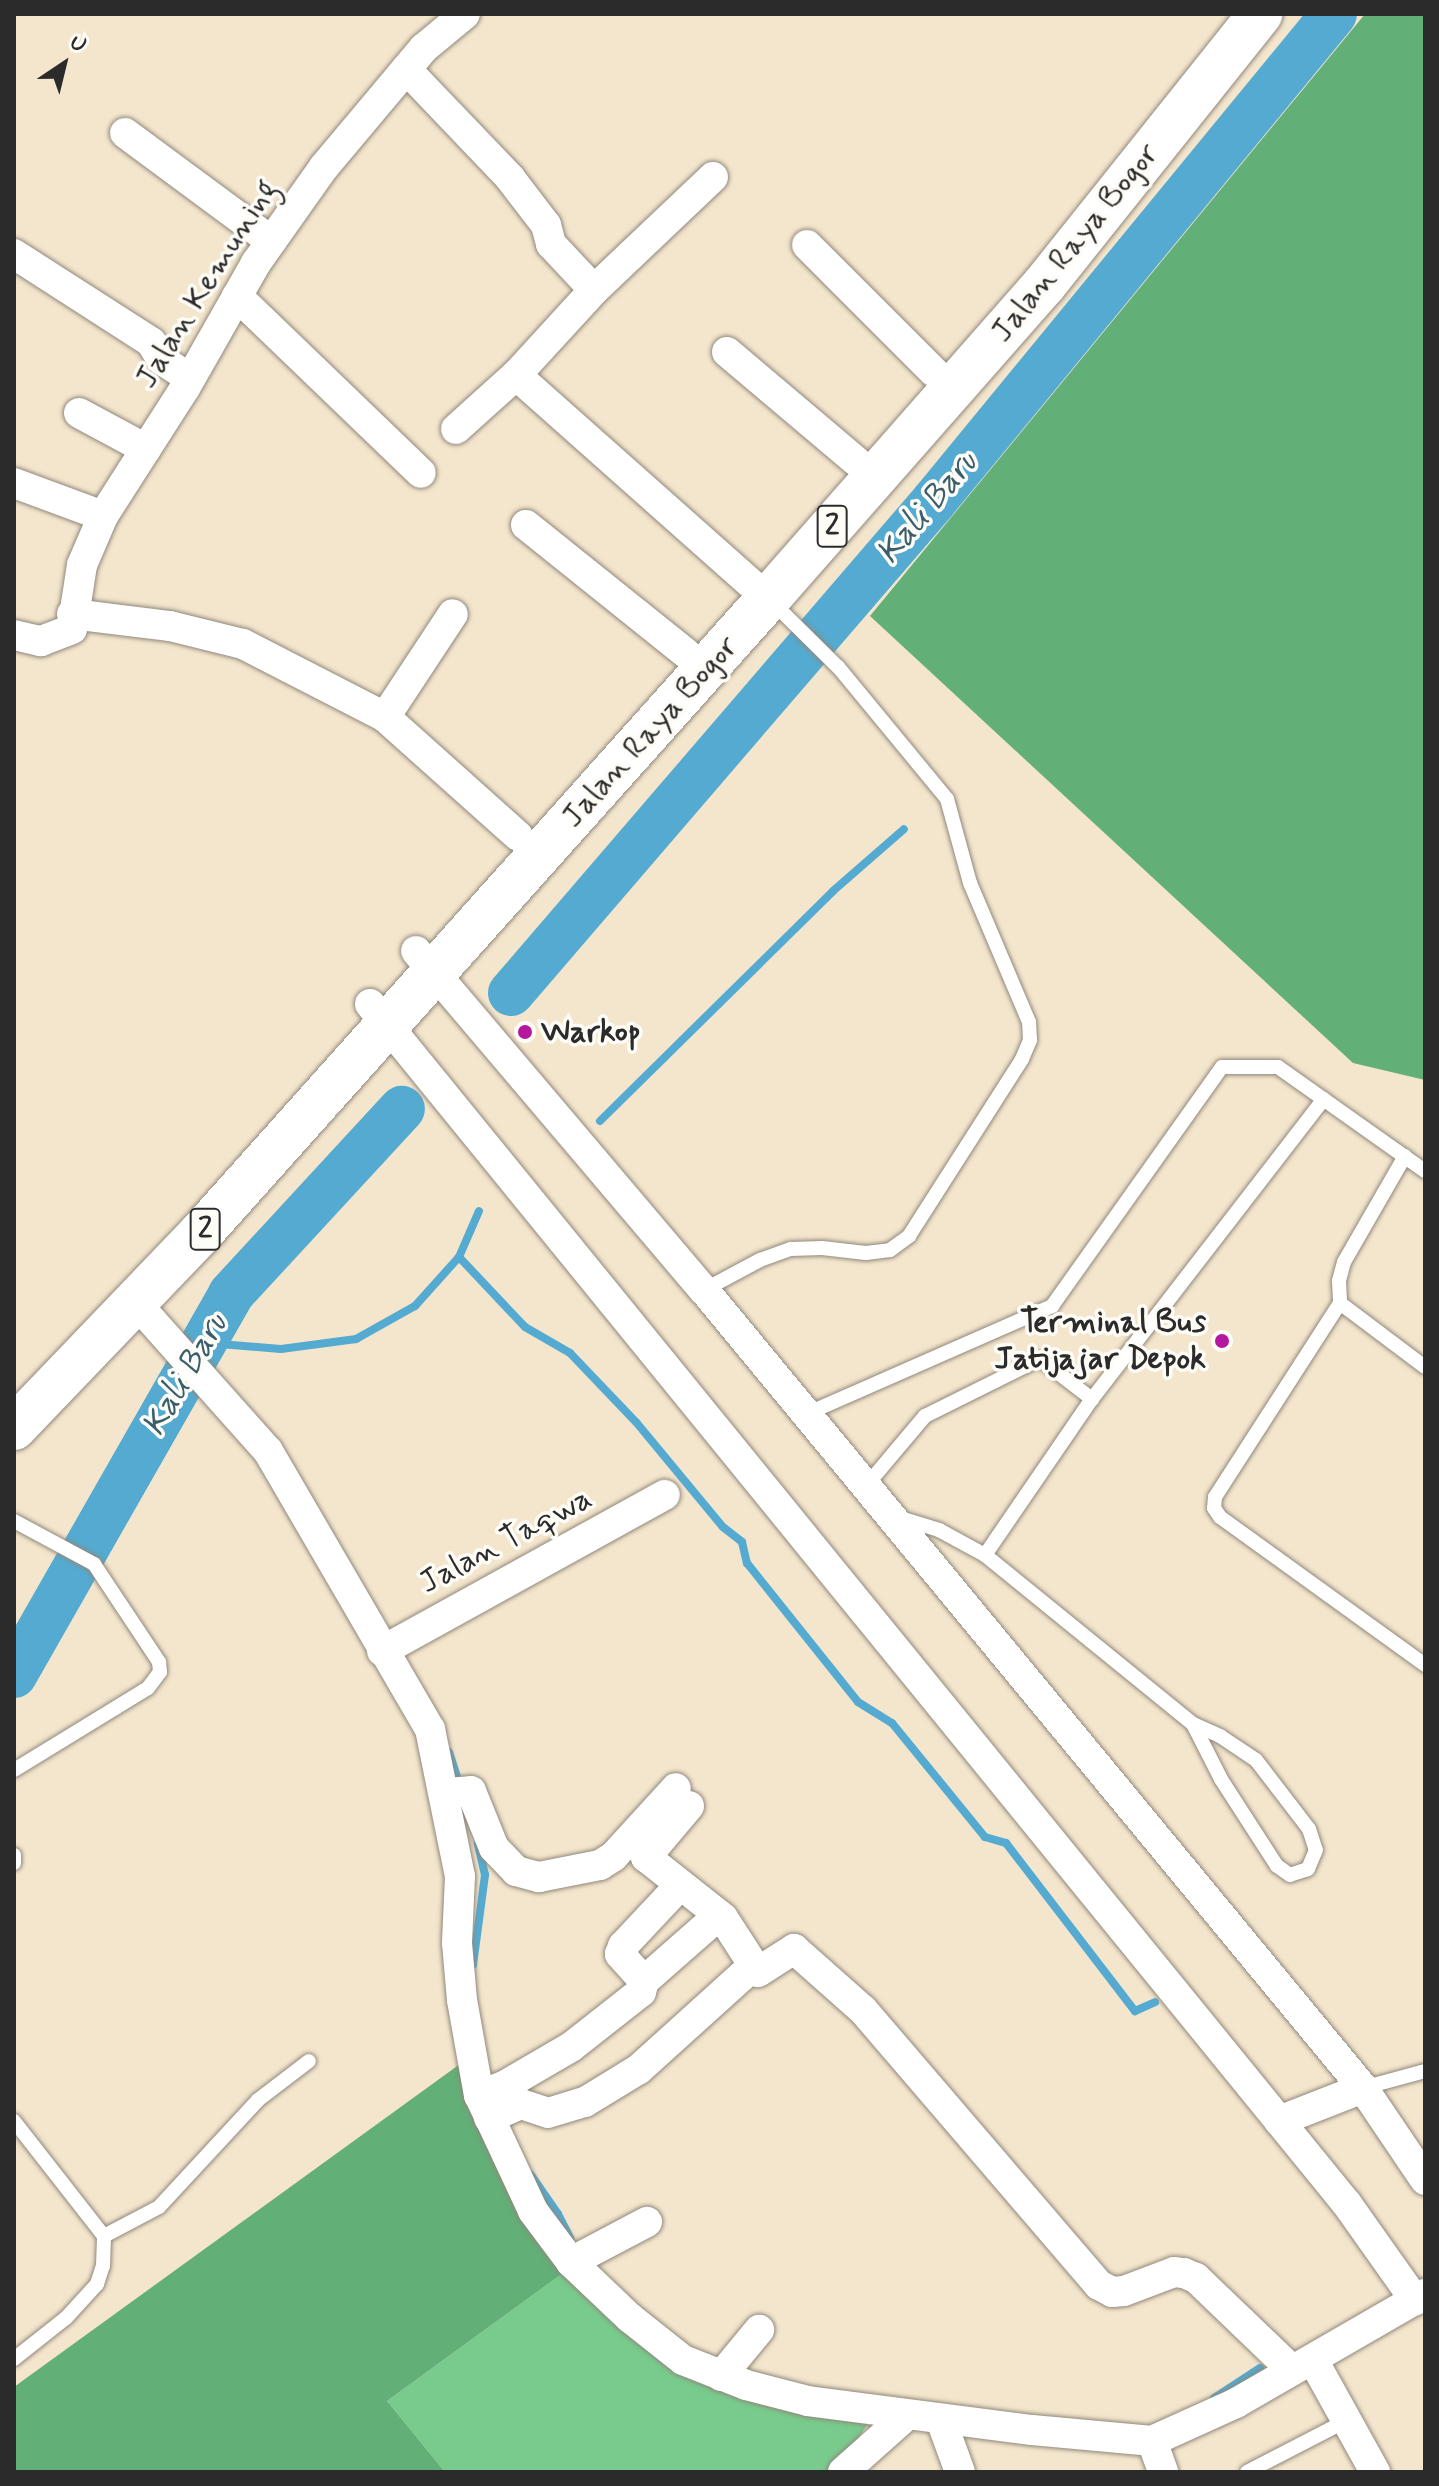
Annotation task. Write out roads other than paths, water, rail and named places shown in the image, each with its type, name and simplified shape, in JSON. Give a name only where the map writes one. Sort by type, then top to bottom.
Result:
[{"type":"highway","name":"Jalan Raya Bogor","points":[[426,962],[518,836],[686,653],[770,601],[856,461],[1026,268],[1226,14]]},
{"type":"highway","name":"Jalan Raya Bogor","points":[[14,1428],[136,1303],[426,962],[770,601],[1044,285],[1260,14]]},
{"type":"highway","name":"Jalan Raya Bogor","points":[[14,1391],[380,1014]]},
{"type":"street","name":"Jalan Kemuning","points":[[72,622],[82,565],[103,516],[271,241],[324,167],[406,69],[424,48],[465,14]]},
{"type":"street","points":[[406,69],[510,178],[546,225],[551,244],[594,290]]},
{"type":"street","points":[[125,133],[271,241]]},
{"type":"street","points":[[456,429],[516,375],[594,290],[713,177]]},
{"type":"street","points":[[807,245],[934,372]]},
{"type":"street","points":[[14,254],[142,336],[155,347],[162,360],[190,378]]},
{"type":"street","points":[[237,296],[421,473]]},
{"type":"street","points":[[727,352],[856,461]]},
{"type":"street","points":[[516,375],[770,601]]},
{"type":"street","points":[[79,413],[146,449]]},
{"type":"street","points":[[14,483],[103,516]]},
{"type":"street","points":[[526,525],[686,653]]},
{"type":"street","points":[[385,717],[453,614]]},
{"type":"street","points":[[14,635],[41,641],[72,622],[170,626],[243,644],[385,717],[518,836]]},
{"type":"street","points":[[426,962],[704,1290],[1363,2088],[1425,2180]]},
{"type":"street","points":[[136,1303],[210,1382],[268,1451],[392,1644],[454,1791],[460,1876],[457,1943],[462,2000],[491,2104],[533,2211],[630,2318],[683,2360],[726,2370],[808,2401],[941,2420],[1152,2441],[1236,2403],[1420,2297],[380,1014]]},
{"type":"street","name":"Jalan Taqwa","points":[[392,1644],[665,1495]]},
{"type":"street","points":[[454,1791],[473,1794],[494,1848],[507,1863],[524,1876],[539,1877],[600,1865],[683,1797],[646,1854],[648,1860],[719,1915],[753,1966],[761,1973],[794,1949],[863,2010],[1099,2285],[1112,2292],[1124,2291],[1174,2272],[1196,2278],[1302,2364],[1375,2472]]},
{"type":"street","points":[[644,1981],[620,1954],[623,1946],[680,1885]]},
{"type":"street","points":[[491,2104],[604,2024],[641,1992],[644,1981],[719,1915]]},
{"type":"street","points":[[491,2104],[521,2104],[554,2113],[585,2102],[639,2069],[753,1966]]},
{"type":"street","points":[[1279,2121],[1363,2088]]},
{"type":"street","points":[[577,2259],[647,2222]]},
{"type":"street","points":[[726,2370],[759,2330]]},
{"type":"street","points":[[843,2472],[907,2415]]},
{"type":"street","points":[[941,2420],[960,2472]]},
{"type":"street","points":[[1152,2441],[1163,2472]]},
{"type":"lane","points":[[704,1290],[760,1260],[791,1249],[822,1248],[866,1253],[890,1250],[909,1236],[1022,1059],[1030,1040],[1029,1022],[970,883],[947,799],[838,667],[770,601]]},
{"type":"lane","points":[[806,1414],[1052,1306],[1222,1067],[1278,1067],[1425,1171]]},
{"type":"lane","points":[[985,1555],[1092,1399],[1324,1099]]},
{"type":"lane","points":[[1405,1156],[1344,1262],[1339,1281],[1340,1303],[1215,1497],[1214,1508],[1220,1517],[1425,1665]]},
{"type":"lane","points":[[1340,1303],[1425,1367]]},
{"type":"lane","points":[[866,1486],[925,1416],[1040,1359],[1092,1399]]},
{"type":"lane","points":[[889,1514],[939,1530],[985,1555],[1193,1724],[1220,1736],[1256,1760],[1309,1829],[1316,1850],[1308,1869],[1290,1875],[1277,1866],[1221,1779],[1193,1724]]},
{"type":"lane","points":[[14,1521],[91,1562],[159,1662],[160,1672],[148,1688],[14,1770]]},
{"type":"lane","points":[[14,1855],[14,1863]]},
{"type":"lane","points":[[104,2236],[159,2207],[214,2143],[258,2100],[309,2061]]},
{"type":"lane","points":[[1363,2088],[1425,2071]]},
{"type":"lane","points":[[14,2121],[104,2236],[103,2266],[97,2284],[66,2318],[14,2359]]},
{"type":"lane","points":[[1247,2472],[1344,2422]]},
{"type":"waterway","name":"Kali Baru","points":[[511,993],[934,501],[1334,14]]},
{"type":"waterway","points":[[600,1121],[833,891],[904,829]]},
{"type":"waterway","name":"Kali Baru","points":[[14,1675],[231,1294],[402,1109]]},
{"type":"waterway","points":[[206,1337],[220,1344],[281,1349],[356,1339],[415,1306],[459,1257],[479,1211]]},
{"type":"waterway","points":[[459,1257],[525,1327],[570,1353],[636,1422],[723,1527],[742,1542],[747,1563],[858,1702],[892,1723],[985,1837],[1006,1843],[1135,2011],[1155,2002]]},
{"type":"waterway","points":[[449,1752],[460,1785]]},
{"type":"waterway","points":[[473,1965],[485,1875],[478,1844]]},
{"type":"waterway","points":[[531,2175],[558,2214],[570,2238]]},
{"type":"waterway","points":[[1214,2398],[1260,2368]]},
{"type":"place","name":"Warkop","points":[[525,1032]]},
{"type":"place","name":"Terminal Bus Jatijajar Depok","points":[[1222,1341]]}]
